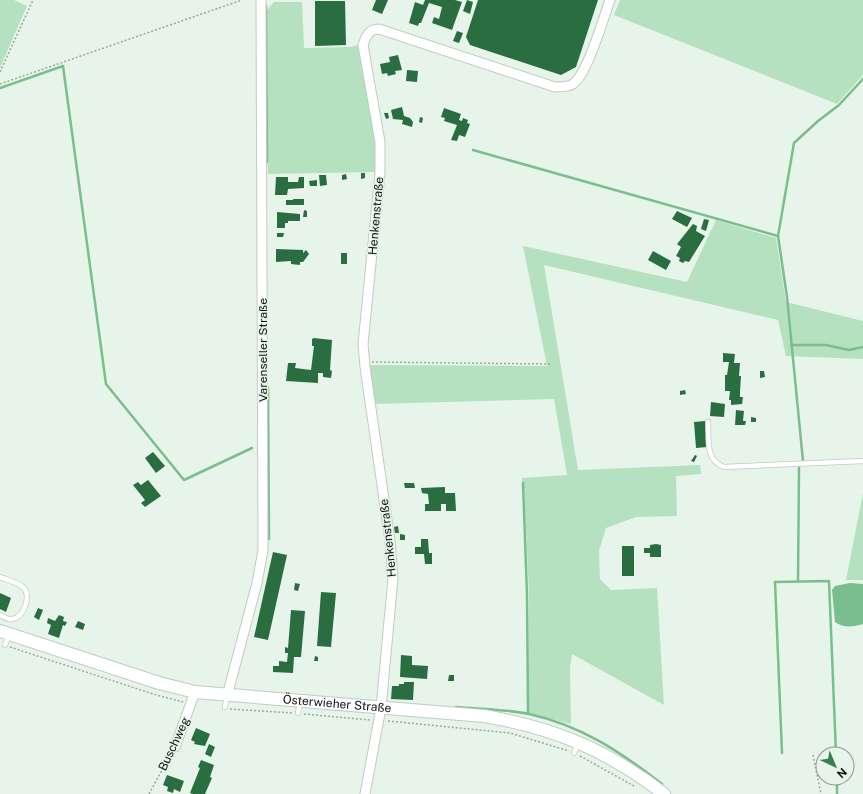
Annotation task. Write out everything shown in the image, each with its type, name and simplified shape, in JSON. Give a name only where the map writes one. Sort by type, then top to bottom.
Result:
[{"type":"street","name":"Varenseller Straße","points":[[226,701],[257,583],[263,550],[261,0]]},
{"type":"street","name":"Henkenstraße","points":[[365,794],[381,708],[392,593],[393,563],[364,362],[363,344],[380,165],[379,132],[363,44],[368,33],[379,29],[555,87],[565,87],[572,84],[583,74],[610,0]]},
{"type":"street","name":"Österwieher Straße","points":[[5,636],[159,683],[194,697],[299,708],[381,708],[484,716],[514,721],[576,747],[608,756],[664,794]]},
{"type":"street","name":"Buschweg","points":[[175,747],[194,697]]},
{"type":"lane","points":[[708,422],[710,455],[716,464],[724,467],[863,461]]},
{"type":"lane","points":[[0,577],[24,588],[27,599],[21,613],[17,618],[10,619],[0,616]]},
{"type":"path","points":[[0,72],[33,0]]},
{"type":"path","points":[[0,84],[242,0]]},
{"type":"path","points":[[364,362],[550,364]]},
{"type":"path","points":[[5,636],[153,694],[183,702],[194,697]]},
{"type":"path","points":[[379,721],[510,733],[576,747],[639,787]]},
{"type":"path","name":"Buschweg","points":[[149,794],[175,747]]},
{"type":"path","points":[[813,755],[821,794]]},
{"type":"shaded area","points":[[0,0],[14,0],[27,6],[0,68]]},
{"type":"shaded area","points":[[620,0],[863,0],[863,75],[837,104],[614,15]]},
{"type":"shaded area","points":[[274,2],[302,2],[304,48],[350,47],[358,45],[375,133],[376,172],[268,174],[267,10]]},
{"type":"shaded area","points":[[716,220],[776,238],[786,302],[863,321],[863,359],[786,356],[778,320],[544,265],[578,470],[700,465],[701,474],[676,476],[677,516],[636,517],[606,528],[599,551],[600,579],[611,590],[657,588],[664,705],[572,654],[570,668],[571,724],[528,713],[529,594],[524,484],[522,483],[522,478],[567,475],[554,399],[374,404],[369,365],[547,366],[523,246],[687,282]]},
{"type":"shaded area","points":[[863,493],[863,580],[846,580]]},
{"type":"shaded area","points":[[850,583],[863,584],[863,624],[856,626],[841,625],[835,622],[832,590],[835,586]]},
{"type":"building","points":[[376,0],[388,0],[382,14],[372,10]]},
{"type":"building","points":[[425,0],[455,0],[462,2],[452,30],[432,23],[434,17],[439,19],[442,7],[429,3],[421,23],[419,23],[418,26],[409,23],[415,2],[423,5]]},
{"type":"building","points":[[467,0],[473,2],[470,14],[463,11]]},
{"type":"building","points":[[478,0],[598,0],[576,67],[561,75],[470,45],[466,37]]},
{"type":"building","points":[[315,1],[345,1],[346,45],[315,46]]},
{"type":"building","points":[[457,31],[463,33],[459,43],[453,41]]},
{"type":"building","points":[[398,55],[402,70],[395,71],[396,74],[388,76],[387,73],[382,74],[380,64],[390,62],[389,57]]},
{"type":"building","points":[[407,70],[418,71],[417,82],[406,81]]},
{"type":"building","points":[[402,107],[404,116],[410,118],[413,122],[412,127],[402,124],[403,120],[393,119],[391,110]]},
{"type":"building","points":[[444,108],[461,114],[459,120],[462,121],[463,118],[468,120],[467,123],[470,124],[465,137],[459,135],[457,141],[451,140],[457,125],[444,121],[445,118],[441,117]]},
{"type":"building","points":[[384,113],[388,113],[389,118],[386,119]]},
{"type":"building","points":[[420,117],[423,118],[422,123],[419,122]]},
{"type":"building","points":[[361,173],[365,173],[365,178],[361,179]]},
{"type":"building","points":[[346,174],[347,179],[342,180],[342,175]]},
{"type":"building","points":[[319,175],[326,175],[327,185],[320,186]]},
{"type":"building","points":[[276,177],[288,177],[288,182],[298,182],[299,177],[304,177],[304,188],[288,189],[287,195],[275,195]]},
{"type":"building","points":[[317,180],[317,186],[310,186],[309,181]]},
{"type":"building","points":[[304,199],[304,205],[286,205],[286,200]]},
{"type":"building","points":[[304,210],[307,211],[307,217],[303,217]]},
{"type":"building","points":[[677,211],[692,218],[687,227],[672,219]]},
{"type":"building","points":[[277,212],[300,214],[300,221],[288,221],[288,223],[285,223],[285,228],[277,228]]},
{"type":"building","points":[[704,219],[709,220],[706,231],[701,229]]},
{"type":"building","points":[[693,224],[697,226],[696,231],[705,236],[689,262],[685,261],[683,263],[679,261],[680,258],[676,256],[681,247],[677,244]]},
{"type":"building","points":[[277,233],[284,233],[283,237],[277,237]]},
{"type":"building","points":[[276,249],[303,250],[303,253],[306,250],[309,254],[303,262],[300,262],[300,265],[291,264],[291,261],[276,262]]},
{"type":"building","points":[[653,251],[671,261],[666,270],[648,260]]},
{"type":"building","points":[[341,253],[347,253],[347,264],[341,264]]},
{"type":"building","points":[[312,339],[332,340],[330,370],[332,371],[331,378],[323,377],[323,373],[318,373],[318,383],[286,381],[288,363],[296,363],[295,368],[311,370],[314,346],[312,346]]},
{"type":"building","points":[[723,353],[735,354],[734,363],[740,363],[740,397],[743,397],[742,404],[731,405],[731,400],[729,400],[730,391],[725,391],[725,375],[727,375],[729,362],[723,362]]},
{"type":"building","points":[[760,371],[764,371],[765,377],[760,378]]},
{"type":"building","points":[[685,390],[686,394],[680,395],[680,391]]},
{"type":"building","points":[[711,402],[725,404],[724,417],[710,416]]},
{"type":"building","points":[[736,410],[744,411],[743,421],[746,421],[745,425],[735,425]]},
{"type":"building","points":[[751,417],[756,418],[756,422],[751,422]]},
{"type":"building","points":[[705,421],[707,447],[696,448],[694,422]]},
{"type":"building","points":[[153,452],[165,466],[156,473],[145,458]]},
{"type":"building","points":[[695,455],[697,456],[694,462],[691,461]]},
{"type":"building","points":[[148,480],[161,496],[145,507],[141,503],[145,500],[133,485],[138,482],[141,485]]},
{"type":"building","points":[[404,483],[414,483],[415,488],[405,488]]},
{"type":"building","points":[[445,487],[445,493],[455,493],[456,511],[446,511],[446,504],[441,504],[441,511],[425,511],[425,504],[429,504],[428,494],[422,493],[421,488]]},
{"type":"building","points":[[398,526],[399,533],[395,533],[394,527]]},
{"type":"building","points":[[400,534],[405,535],[405,540],[400,540]]},
{"type":"building","points":[[421,539],[428,539],[429,553],[432,553],[432,564],[425,564],[424,554],[415,554],[415,547],[421,547]]},
{"type":"building","points":[[650,545],[661,545],[661,557],[650,557],[650,553],[644,553],[644,548],[650,548]]},
{"type":"building","points":[[622,546],[634,546],[634,576],[622,576]]},
{"type":"building","points":[[273,552],[287,555],[268,640],[254,637]]},
{"type":"building","points":[[295,583],[300,584],[298,591],[294,590]]},
{"type":"building","points":[[321,592],[336,593],[331,647],[317,646]]},
{"type":"building","points":[[0,593],[11,598],[6,612],[0,609]]},
{"type":"building","points":[[38,608],[43,610],[39,620],[34,617]]},
{"type":"building","points":[[291,610],[305,611],[301,657],[294,657],[293,673],[273,672],[273,666],[279,666],[279,661],[287,662],[288,653],[285,653],[285,647],[288,648]]},
{"type":"building","points":[[59,615],[64,617],[63,621],[67,622],[65,626],[63,625],[59,638],[48,634],[51,625],[47,623],[48,618],[55,621]]},
{"type":"building","points":[[78,621],[85,624],[83,630],[75,627]]},
{"type":"building","points":[[401,655],[412,656],[412,665],[428,666],[427,679],[400,677]]},
{"type":"building","points":[[315,656],[318,657],[318,661],[314,661]]},
{"type":"building","points":[[449,675],[454,675],[454,681],[448,681]]},
{"type":"building","points":[[404,682],[414,682],[413,700],[391,699],[392,686],[399,686],[399,684],[404,684]]},
{"type":"building","points":[[196,728],[210,734],[205,746],[194,744],[195,742],[191,740]]},
{"type":"building","points":[[209,744],[215,747],[211,757],[205,754]]},
{"type":"building","points":[[201,760],[214,765],[210,777],[212,778],[205,794],[193,794],[190,793],[200,768],[198,767]]},
{"type":"building","points":[[167,775],[184,781],[180,792],[174,789],[173,793],[167,791],[168,787],[163,785]]},
{"type":"waterway","points":[[266,6],[267,162]]},
{"type":"waterway","points":[[0,88],[63,66],[106,384],[184,480],[252,448]]},
{"type":"waterway","points":[[803,461],[787,297],[778,236],[794,143],[818,121],[839,105],[863,79]]},
{"type":"waterway","points":[[473,150],[778,236]]},
{"type":"waterway","points":[[791,345],[826,345],[849,350],[863,347]]},
{"type":"waterway","points":[[268,387],[269,539]]},
{"type":"waterway","points":[[798,582],[799,468]]},
{"type":"waterway","points":[[523,483],[527,594],[528,713]]},
{"type":"waterway","points":[[782,753],[775,582],[829,581],[836,746]]},
{"type":"waterway","points":[[456,707],[520,712],[566,725],[599,741],[631,761],[662,784]]},
{"type":"waterway","points":[[837,786],[837,794]]}]
